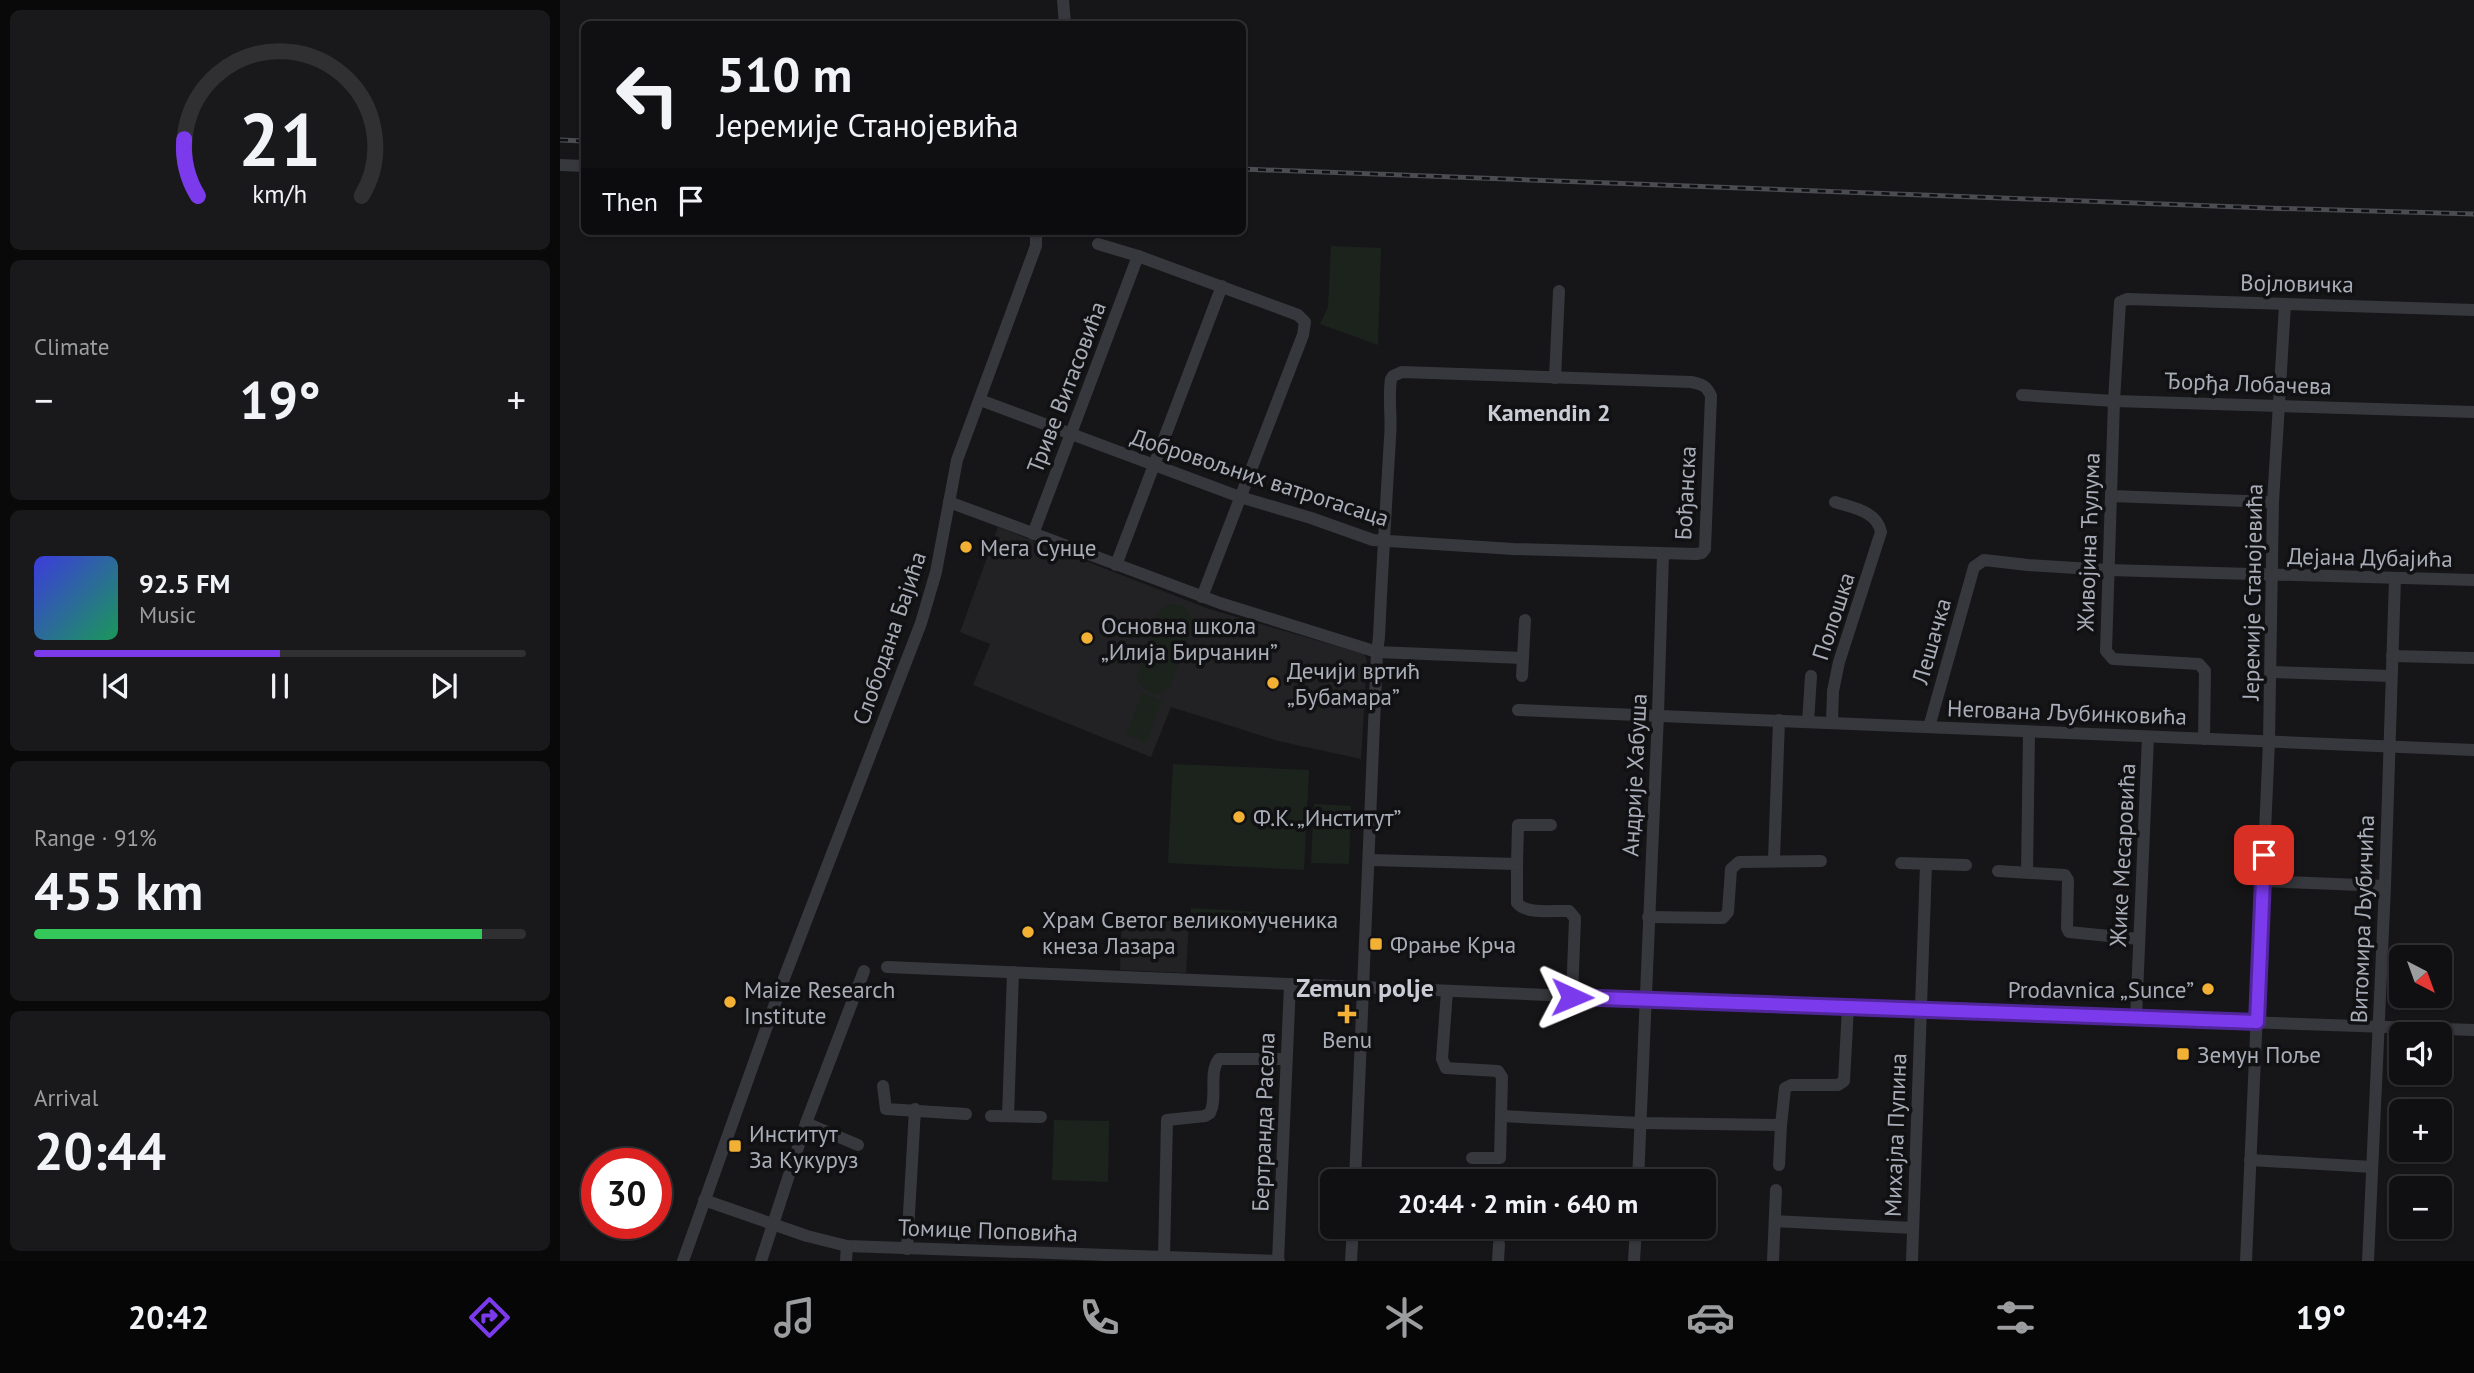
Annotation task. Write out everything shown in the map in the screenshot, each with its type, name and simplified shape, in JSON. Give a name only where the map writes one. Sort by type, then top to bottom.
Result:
[{"type":"street","points":[[1063,0],[1065,21]]},
{"type":"street","points":[[560,165],[581,166]]},
{"type":"street","name":"Слободана Бајића","points":[[683,1261],[786,973],[921,623],[936,572],[957,460],[1036,246],[1035,235]]},
{"type":"street","points":[[1098,244],[1222,286],[1298,315],[1305,322],[1303,335],[1202,597]]},
{"type":"street","name":"Триве Витасовића","points":[[1033,534],[1138,256]]},
{"type":"street","points":[[1116,565],[1222,286]]},
{"type":"street","points":[[1355,1169],[1377,652],[1391,436],[1390,383],[1393,376],[1402,372],[1555,378],[1559,291]]},
{"type":"street","name":"Војловичка","points":[[2120,302],[2127,299],[2474,310]]},
{"type":"street","name":"Живојина Ћулума","points":[[2120,302],[2114,401],[2107,654],[2113,659],[2199,664],[2205,671],[2204,739]]},
{"type":"street","name":"Јеремије Станојевића","points":[[2246,1261],[2269,741],[2273,502],[2281,405],[2285,304]]},
{"type":"street","name":"Бођанска","points":[[1555,378],[1698,383],[1709,389],[1711,396],[1705,549],[1696,554],[1663,554]]},
{"type":"street","name":"Ђорђа Лобачева","points":[[2022,395],[2114,401],[2474,412]]},
{"type":"street","name":"Добровољних ватрогасаца","points":[[980,400],[1240,497],[1373,540],[1513,549],[1663,554]]},
{"type":"street","points":[[2111,495],[2273,502]]},
{"type":"street","points":[[949,502],[1202,597],[1377,652],[1523,659]]},
{"type":"street","name":"Полошка","points":[[1832,722],[1833,691],[1839,662],[1880,538],[1880,524],[1874,517],[1835,502]]},
{"type":"street","name":"Андрије Хабуша","points":[[1638,1169],[1663,554]]},
{"type":"street","name":"Дејана Дубајића","points":[[1974,567],[1988,560],[2108,570],[2474,580]]},
{"type":"street","name":"Лешачка","points":[[1929,727],[1974,567]]},
{"type":"street","name":"Витомира Љубичића","points":[[2368,1261],[2385,886],[2395,578]]},
{"type":"street","points":[[1522,676],[1525,620]]},
{"type":"street","points":[[2392,656],[2474,658]]},
{"type":"street","points":[[2271,672],[2391,676]]},
{"type":"street","points":[[1808,722],[1811,676]]},
{"type":"street","name":"Негована Љубинковића","points":[[1518,710],[2474,750]]},
{"type":"street","points":[[1774,860],[1779,720]]},
{"type":"street","points":[[2027,872],[2029,732]]},
{"type":"street","name":"Жике Месаровића","points":[[2136,1018],[2148,737]]},
{"type":"street","points":[[1551,825],[1518,825],[1517,903],[1527,910],[1569,911],[1575,918],[1572,997]]},
{"type":"street","points":[[1370,860],[1517,864]]},
{"type":"street","points":[[1648,917],[1723,918],[1728,912],[1733,866],[1743,861],[1821,861]]},
{"type":"street","points":[[1901,863],[1966,865]]},
{"type":"street","name":"Михајла Пупина","points":[[1912,1261],[1926,864]]},
{"type":"street","points":[[1998,871],[2062,874],[2067,877],[2069,933],[2139,939]]},
{"type":"street","points":[[2263,881],[2385,886]]},
{"type":"street","points":[[887,967],[1572,997],[2474,1030]]},
{"type":"street","points":[[761,1261],[806,1123],[864,971]]},
{"type":"street","points":[[1008,1116],[1013,972]]},
{"type":"street","name":"Бертранда Расела","points":[[1278,1261],[1290,984]]},
{"type":"street","points":[[1447,991],[1443,1063],[1446,1068],[1499,1071],[1502,1077],[1500,1158],[1472,1158]]},
{"type":"street","points":[[1779,1165],[1785,1088],[1791,1085],[1838,1086],[1844,1081],[1848,1007]]},
{"type":"street","points":[[1164,1257],[1167,1120],[1205,1116],[1210,1113],[1215,1065],[1219,1059],[1286,1059]]},
{"type":"street","points":[[883,1086],[886,1108],[966,1114]]},
{"type":"street","points":[[907,1249],[915,1109]]},
{"type":"street","points":[[991,1116],[1041,1117]]},
{"type":"street","points":[[1501,1116],[1640,1123],[1781,1125]]},
{"type":"street","points":[[806,1123],[858,1145]]},
{"type":"street","points":[[2250,1160],[2372,1167]]},
{"type":"street","points":[[1773,1261],[1776,1190]]},
{"type":"street","name":"Томице Поповића","points":[[704,1200],[847,1247],[1278,1261]]},
{"type":"street","points":[[1775,1221],[1913,1228]]},
{"type":"street","points":[[1351,1261],[1352,1239]]},
{"type":"street","points":[[1634,1261],[1635,1239]]},
{"type":"street","points":[[1498,1261],[1499,1244]]},
{"type":"street","points":[[846,1261],[847,1247]]},
{"type":"shaded area","points":[[1331,246],[1381,248],[1378,345],[1320,324],[1328,307]]},
{"type":"shaded area","name":"Основна школа „Илија Бирчанин”","points":[[998,527],[1209,609],[1364,654],[1367,660],[1361,759],[1278,741],[1171,707],[1151,757],[973,685],[990,644],[960,632]]},
{"type":"shaded area","points":[[1168,604],[1185,608],[1194,622],[1170,687],[1157,695],[1145,690],[1136,679],[1158,612]]},
{"type":"shaded area","points":[[1142,693],[1162,701],[1146,743],[1126,735]]},
{"type":"shaded area","name":"Ф.К. „Институт”","points":[[1173,764],[1309,770],[1304,870],[1168,863]]},
{"type":"shaded area","points":[[1314,804],[1351,806],[1349,864],[1311,863]]},
{"type":"shaded area","points":[[1191,908],[1275,913],[1274,931],[1222,924],[1221,929],[1191,929]]},
{"type":"shaded area","points":[[1122,916],[1189,919],[1186,973],[1120,970]]},
{"type":"shaded area","points":[[1054,1120],[1109,1121],[1108,1182],[1052,1180]]},
{"type":"railway","points":[[560,140],[581,141]]},
{"type":"railway","points":[[1246,169],[2474,214]]},
{"type":"place","name":"Мега Сунце","points":[[966,547]]},
{"type":"place","name":"Основна школа „Илија Бирчанин”","points":[[1087,638]]},
{"type":"place","name":"Дечији вртић „Бубамара”","points":[[1273,683]]},
{"type":"place","name":"Ф.К. „Институт”","points":[[1239,817]]},
{"type":"place","name":"Храм Светог великомученика кнеза Лазара","points":[[1028,932]]},
{"type":"place","name":"Фрање Крча","points":[[1376,944]]},
{"type":"place","name":"Prodavnica „Sunce”","points":[[2208,989]]},
{"type":"place","name":"Maize Research Institute","points":[[730,1002]]},
{"type":"place","name":"Benu","points":[[1347,1014]]},
{"type":"place","name":"Земун Поље","points":[[2183,1054]]},
{"type":"place","name":"Институт За Кукуруз","points":[[735,1146]]},
{"type":"district","name":"Kamendin 2","points":[[1549,412]]},
{"type":"district","name":"Zemun polje","points":[[1365,987]]},
{"type":"route","points":[[1572,997],[2257,1022],[2264,855]]}]
